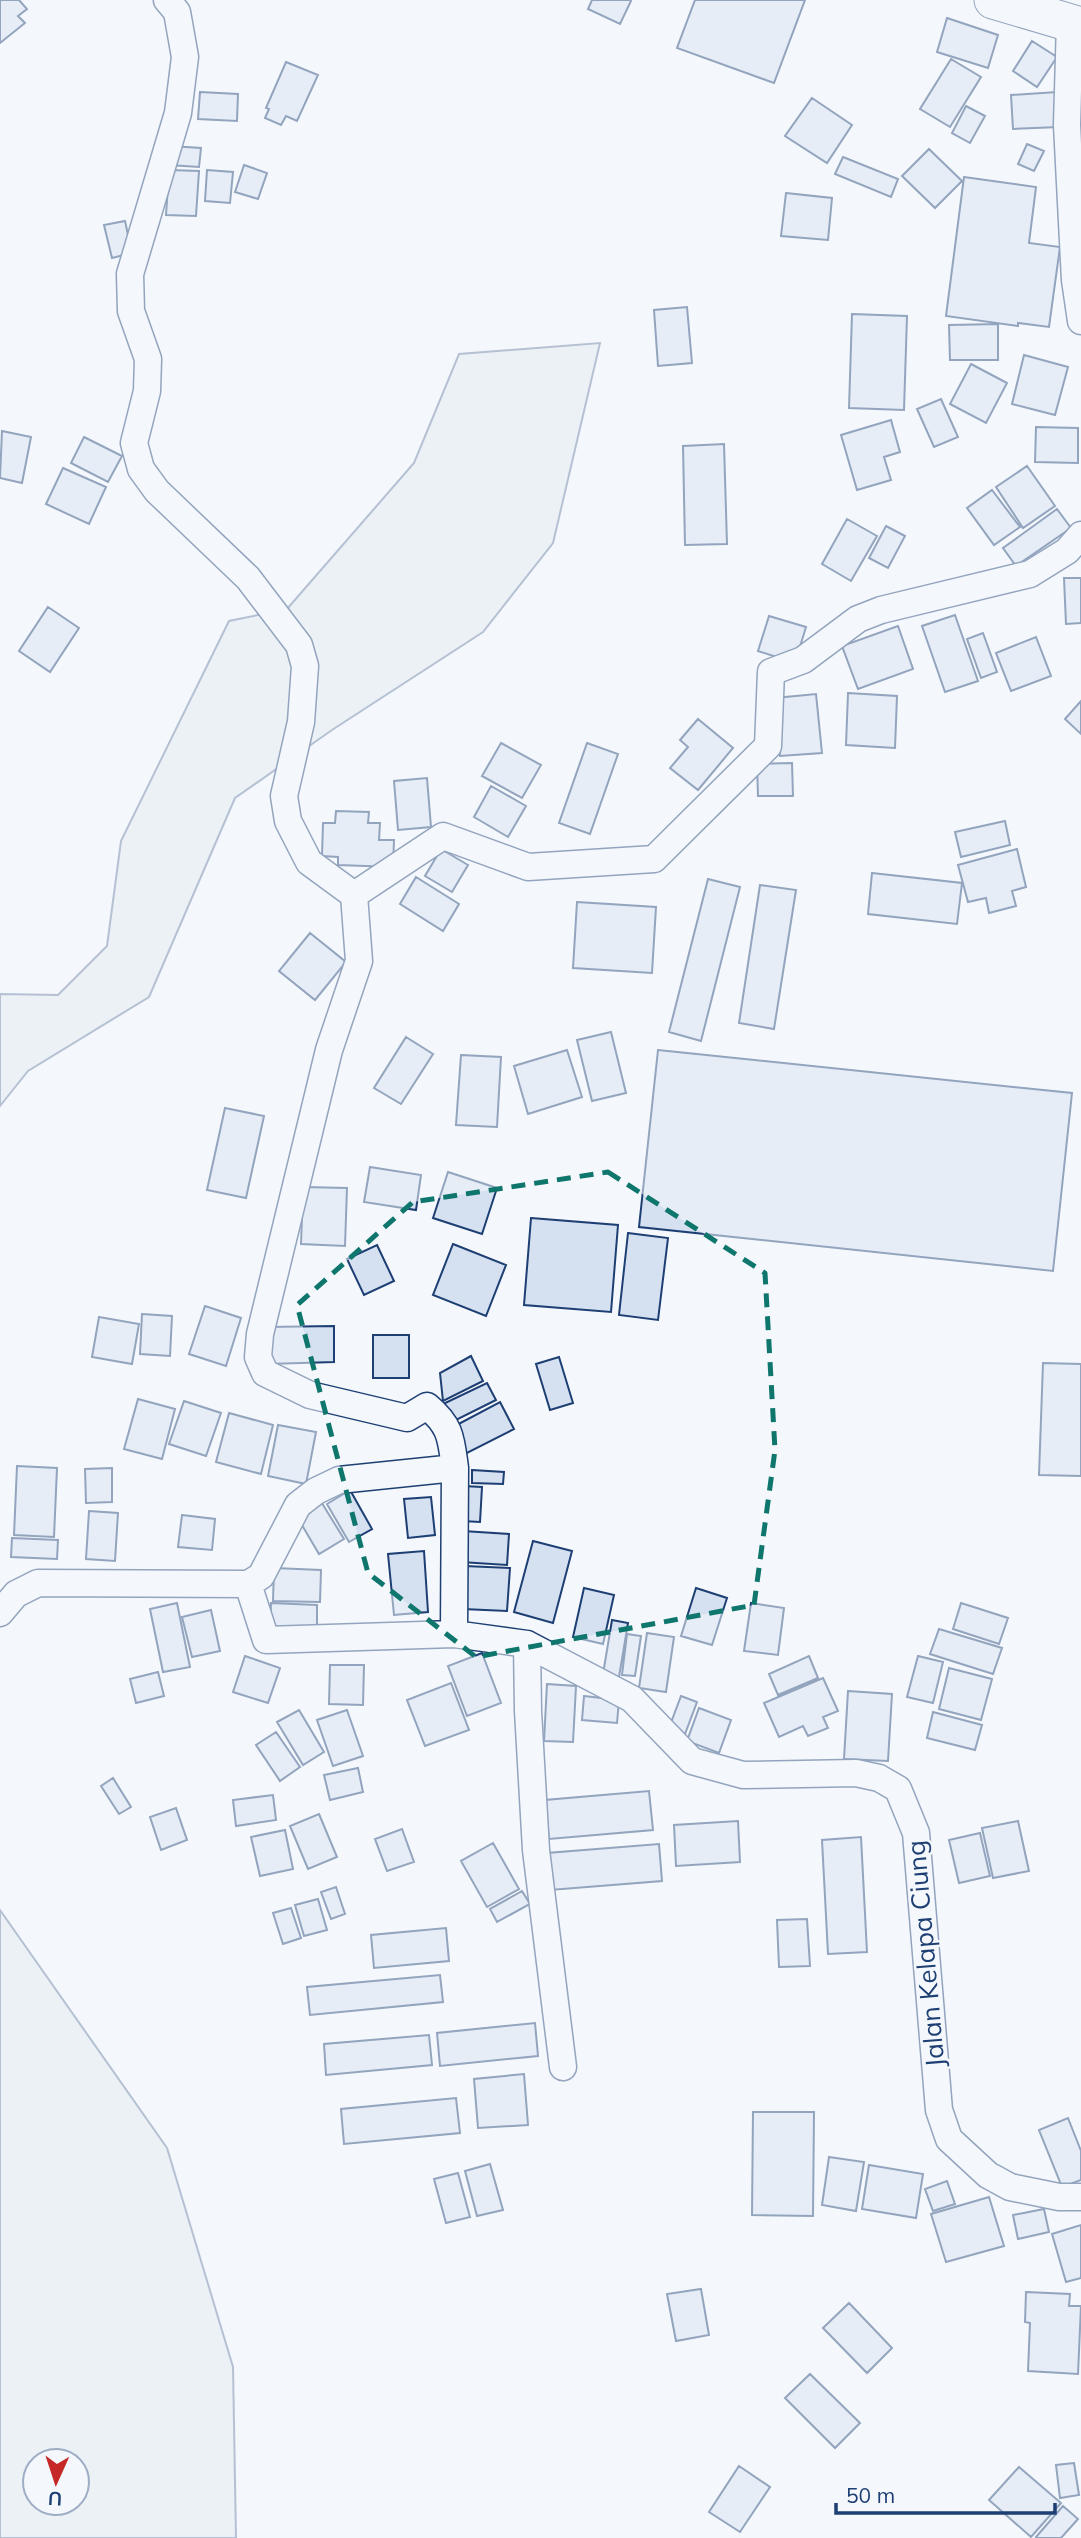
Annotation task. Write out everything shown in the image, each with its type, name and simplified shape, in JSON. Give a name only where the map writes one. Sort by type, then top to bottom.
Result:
[{"type":"street","points":[[167,0],[177,12],[185,57],[178,113],[130,274],[131,311],[148,359],[147,391],[134,443],[141,469],[156,491],[248,578],[299,645],[305,666],[301,722],[284,796],[288,821],[309,862],[354,895],[359,961],[329,1050],[260,1334],[258,1357],[265,1373],[310,1395],[407,1418],[427,1406],[444,1420],[451,1438],[455,1468],[454,1634]]},
{"type":"street","points":[[993,0],[1076,24],[1067,125],[1075,279],[1081,321]]},
{"type":"street","points":[[354,895],[443,836],[528,867],[654,859],[768,746],[771,672],[803,660],[858,619],[881,610],[1030,575],[1067,551],[1081,534]]},
{"type":"street","points":[[0,1613],[16,1594],[38,1583],[248,1584],[261,1576],[298,1505],[316,1491],[338,1480],[455,1468]]},
{"type":"street","name":"Jalan Kelapa Ciung","points":[[248,1584],[266,1640],[454,1634],[527,1644],[632,1699],[692,1761],[743,1775],[856,1773],[879,1778],[898,1788],[916,1833],[939,2110],[949,2139],[988,2175],[1010,2187],[1059,2197],[1081,2197]]},
{"type":"street","points":[[527,1644],[536,1850],[563,2067]]},
{"type":"highlighted area","points":[[608,1172],[765,1273],[775,1450],[754,1605],[476,1657],[368,1573],[297,1305],[413,1202]]},
{"type":"shaded area","points":[[600,343],[553,543],[483,632],[332,730],[235,798],[149,997],[28,1071],[0,1106],[0,994],[58,995],[107,946],[121,841],[229,621],[287,609],[414,463],[459,354]]},
{"type":"shaded area","points":[[0,1910],[167,2148],[233,2367],[236,2538],[0,2538]]},
{"type":"building","points":[[0,0],[19,0],[27,9],[18,16],[25,23],[0,43]]},
{"type":"building","points":[[592,0],[631,1],[620,24],[588,9]]},
{"type":"building","points":[[695,0],[805,0],[774,83],[677,48]]},
{"type":"building","points":[[947,18],[998,35],[988,68],[937,52]]},
{"type":"building","points":[[1032,41],[1057,57],[1037,87],[1013,71]]},
{"type":"building","points":[[951,59],[981,77],[950,127],[920,109]]},
{"type":"building","points":[[286,62],[318,75],[297,121],[286,116],[281,125],[265,118],[269,109],[266,108]]},
{"type":"building","points":[[200,92],[238,94],[237,121],[198,119]]},
{"type":"building","points":[[1057,92],[1059,127],[1013,129],[1011,95]]},
{"type":"building","points":[[812,98],[852,125],[827,163],[785,136]]},
{"type":"building","points":[[966,106],[985,116],[970,143],[952,133]]},
{"type":"building","points":[[1027,144],[1044,151],[1034,171],[1018,164]]},
{"type":"building","points":[[170,146],[201,148],[199,167],[169,165]]},
{"type":"building","points":[[929,149],[962,181],[935,208],[902,176]]},
{"type":"building","points":[[843,157],[898,179],[891,197],[835,174]]},
{"type":"building","points":[[244,165],[267,173],[258,199],[235,192]]},
{"type":"building","points":[[169,170],[199,171],[196,216],[166,215]]},
{"type":"building","points":[[207,170],[233,172],[230,203],[205,201]]},
{"type":"building","points":[[964,177],[1036,187],[1029,243],[1060,247],[1049,327],[1018,323],[1018,326],[946,316]]},
{"type":"building","points":[[786,193],[832,198],[828,240],[781,236]]},
{"type":"building","points":[[125,221],[132,253],[112,258],[104,225]]},
{"type":"building","points":[[687,307],[692,363],[658,366],[654,310]]},
{"type":"building","points":[[852,314],[907,316],[904,410],[849,408]]},
{"type":"building","points":[[998,324],[998,360],[950,360],[949,325]]},
{"type":"building","points":[[1024,355],[1068,367],[1055,415],[1012,404]]},
{"type":"building","points":[[971,364],[1007,383],[986,423],[950,404]]},
{"type":"building","points":[[941,399],[958,437],[934,447],[917,409]]},
{"type":"building","points":[[891,420],[900,452],[884,457],[891,480],[857,490],[841,435]]},
{"type":"building","points":[[1036,427],[1078,428],[1078,463],[1035,462]]},
{"type":"building","points":[[2,431],[31,437],[22,483],[0,478]]},
{"type":"building","points":[[84,437],[122,456],[108,482],[71,463]]},
{"type":"building","points":[[724,444],[727,544],[685,545],[683,446]]},
{"type":"building","points":[[1027,466],[1055,506],[1023,528],[996,487]]},
{"type":"building","points":[[63,468],[106,487],[89,524],[46,504]]},
{"type":"building","points":[[992,490],[1020,527],[994,545],[967,508]]},
{"type":"building","points":[[1057,509],[1071,528],[1016,566],[1003,548]]},
{"type":"building","points":[[847,519],[877,536],[851,581],[822,564]]},
{"type":"building","points":[[886,526],[905,536],[888,568],[869,558]]},
{"type":"building","points":[[1064,578],[1081,578],[1081,623],[1066,624]]},
{"type":"building","points":[[48,607],[79,628],[50,672],[19,651]]},
{"type":"building","points":[[955,615],[978,681],[945,692],[922,626]]},
{"type":"building","points":[[769,616],[806,627],[795,663],[758,651]]},
{"type":"building","points":[[898,626],[913,669],[858,689],[842,646]]},
{"type":"building","points":[[983,633],[997,672],[981,678],[967,639]]},
{"type":"building","points":[[1036,637],[1051,676],[1011,691],[996,653]]},
{"type":"building","points":[[848,693],[897,696],[895,748],[846,745]]},
{"type":"building","points":[[816,694],[822,753],[780,756],[775,698]]},
{"type":"building","points":[[1081,701],[1081,734],[1065,719]]},
{"type":"building","points":[[698,719],[733,748],[698,790],[670,768],[688,747],[680,740]]},
{"type":"building","points":[[501,743],[541,765],[522,798],[482,776]]},
{"type":"building","points":[[587,743],[618,754],[590,834],[559,823]]},
{"type":"building","points":[[792,763],[793,796],[758,796],[757,764]]},
{"type":"building","points":[[427,778],[431,827],[398,830],[394,781]]},
{"type":"building","points":[[491,786],[526,806],[508,837],[474,817]]},
{"type":"building","points":[[336,811],[369,812],[368,823],[380,823],[379,840],[394,840],[393,867],[338,865],[338,857],[322,856],[323,823],[335,823]]},
{"type":"building","points":[[1005,821],[1010,845],[961,857],[955,832]]},
{"type":"building","points":[[441,849],[468,865],[452,892],[425,876]]},
{"type":"building","points":[[1017,849],[1026,887],[1012,891],[1016,906],[989,913],[986,898],[968,902],[958,865]]},
{"type":"building","points":[[872,873],[962,883],[957,924],[868,914]]},
{"type":"building","points":[[416,877],[459,904],[443,931],[400,904]]},
{"type":"building","points":[[708,879],[740,887],[701,1041],[669,1032]]},
{"type":"building","points":[[760,885],[796,890],[774,1029],[739,1023]]},
{"type":"building","points":[[577,902],[656,907],[652,973],[573,968]]},
{"type":"building","points":[[310,933],[346,962],[315,1000],[279,971]]},
{"type":"building","points":[[611,1032],[626,1093],[592,1101],[577,1040]]},
{"type":"building","points":[[406,1037],[433,1054],[401,1104],[374,1088]]},
{"type":"building","points":[[567,1050],[582,1097],[528,1114],[514,1066]]},
{"type":"building","points":[[658,1050],[1072,1093],[1053,1271],[639,1227]]},
{"type":"building","points":[[461,1055],[501,1057],[497,1127],[456,1125]]},
{"type":"building","points":[[225,1108],[264,1116],[246,1198],[207,1190]]},
{"type":"building","points":[[370,1167],[421,1175],[416,1210],[364,1202]]},
{"type":"building","points":[[448,1172],[497,1188],[482,1234],[433,1218]]},
{"type":"building","points":[[303,1187],[347,1188],[345,1246],[301,1244]]},
{"type":"building","points":[[531,1218],[618,1225],[611,1312],[524,1305]]},
{"type":"building","points":[[628,1233],[668,1238],[658,1320],[619,1315]]},
{"type":"building","points":[[453,1244],[506,1265],[486,1316],[433,1295]]},
{"type":"building","points":[[377,1245],[394,1281],[364,1295],[347,1259]]},
{"type":"building","points":[[205,1306],[241,1318],[226,1366],[189,1354]]},
{"type":"building","points":[[142,1314],[172,1316],[170,1356],[140,1354]]},
{"type":"building","points":[[99,1317],[139,1324],[132,1364],[92,1357]]},
{"type":"building","points":[[334,1326],[334,1362],[268,1364],[267,1327]]},
{"type":"building","points":[[373,1335],[409,1335],[409,1378],[373,1378]]},
{"type":"building","points":[[471,1356],[483,1381],[443,1401],[440,1373]]},
{"type":"building","points":[[559,1357],[573,1403],[550,1410],[536,1364]]},
{"type":"building","points":[[1043,1363],[1081,1364],[1081,1476],[1039,1475]]},
{"type":"building","points":[[487,1383],[496,1400],[450,1423],[441,1405]]},
{"type":"building","points":[[138,1399],[175,1409],[162,1459],[124,1449]]},
{"type":"building","points":[[184,1401],[221,1413],[206,1456],[169,1444]]},
{"type":"building","points":[[500,1402],[514,1429],[465,1454],[451,1428]]},
{"type":"building","points":[[229,1413],[273,1425],[261,1474],[216,1462]]},
{"type":"building","points":[[278,1425],[316,1432],[306,1484],[268,1476]]},
{"type":"building","points":[[17,1466],[57,1468],[54,1537],[14,1535]]},
{"type":"building","points":[[112,1468],[112,1502],[86,1503],[85,1469]]},
{"type":"building","points":[[472,1470],[504,1472],[503,1484],[472,1483]]},
{"type":"building","points":[[463,1486],[482,1487],[480,1522],[462,1521]]},
{"type":"building","points":[[350,1490],[372,1529],[349,1542],[327,1504]]},
{"type":"building","points":[[431,1497],[435,1535],[408,1538],[404,1499]]},
{"type":"building","points":[[320,1500],[344,1539],[319,1554],[296,1515]]},
{"type":"building","points":[[89,1511],[118,1513],[115,1561],[86,1559]]},
{"type":"building","points":[[182,1515],[215,1519],[212,1550],[178,1547]]},
{"type":"building","points":[[463,1531],[509,1534],[507,1565],[461,1562]]},
{"type":"building","points":[[12,1538],[58,1540],[57,1559],[11,1557]]},
{"type":"building","points":[[533,1541],[572,1551],[553,1623],[514,1612]]},
{"type":"building","points":[[424,1551],[428,1612],[394,1615],[388,1554]]},
{"type":"building","points":[[465,1566],[510,1568],[507,1611],[463,1609]]},
{"type":"building","points":[[274,1568],[321,1570],[320,1602],[273,1601]]},
{"type":"building","points":[[584,1588],[614,1595],[603,1644],[573,1637]]},
{"type":"building","points":[[696,1588],[727,1598],[712,1645],[681,1636]]},
{"type":"building","points":[[177,1603],[190,1667],[163,1672],[150,1609]]},
{"type":"building","points":[[271,1603],[317,1605],[317,1632],[270,1631]]},
{"type":"building","points":[[751,1603],[784,1608],[778,1655],[744,1651]]},
{"type":"building","points":[[961,1603],[1008,1618],[999,1644],[953,1629]]},
{"type":"building","points":[[211,1610],[220,1651],[192,1657],[182,1617]]},
{"type":"building","points":[[612,1620],[628,1623],[618,1683],[602,1680]]},
{"type":"building","points":[[939,1629],[1002,1648],[993,1674],[930,1654]]},
{"type":"building","points":[[647,1633],[674,1637],[666,1692],[639,1688]]},
{"type":"building","points":[[627,1634],[641,1636],[635,1676],[622,1675]]},
{"type":"building","points":[[482,1653],[501,1703],[467,1716],[448,1666]]},
{"type":"building","points":[[245,1656],[280,1668],[268,1703],[233,1692]]},
{"type":"building","points":[[809,1656],[818,1678],[778,1695],[769,1674]]},
{"type":"building","points":[[918,1656],[943,1662],[933,1703],[907,1697]]},
{"type":"building","points":[[330,1665],[364,1665],[363,1705],[329,1704]]},
{"type":"building","points":[[949,1668],[992,1679],[981,1720],[939,1709]]},
{"type":"building","points":[[158,1672],[164,1696],[136,1703],[130,1679]]},
{"type":"building","points":[[823,1678],[838,1711],[823,1717],[828,1728],[808,1736],[803,1726],[779,1737],[764,1703]]},
{"type":"building","points":[[451,1683],[469,1730],[425,1746],[407,1700]]},
{"type":"building","points":[[547,1684],[576,1686],[573,1742],[544,1741]]},
{"type":"building","points":[[848,1691],[892,1694],[888,1761],[844,1759]]},
{"type":"building","points":[[584,1696],[619,1700],[617,1723],[582,1720]]},
{"type":"building","points":[[681,1696],[697,1702],[685,1734],[669,1728]]},
{"type":"building","points":[[699,1708],[731,1720],[719,1753],[687,1741]]},
{"type":"building","points":[[299,1710],[324,1752],[303,1765],[277,1722]]},
{"type":"building","points":[[347,1710],[363,1756],[333,1766],[317,1720]]},
{"type":"building","points":[[933,1712],[982,1725],[975,1750],[927,1738]]},
{"type":"building","points":[[276,1732],[300,1767],[280,1781],[256,1745]]},
{"type":"building","points":[[358,1768],[363,1792],[330,1800],[324,1775]]},
{"type":"building","points":[[113,1778],[131,1807],[119,1814],[101,1786]]},
{"type":"building","points":[[649,1791],[653,1830],[549,1839],[545,1800]]},
{"type":"building","points":[[273,1795],[276,1820],[236,1826],[233,1800]]},
{"type":"building","points":[[176,1808],[187,1840],[161,1850],[150,1817]]},
{"type":"building","points":[[319,1814],[337,1857],[308,1869],[290,1826]]},
{"type":"building","points":[[738,1821],[740,1862],[676,1866],[674,1825]]},
{"type":"building","points":[[1018,1821],[1029,1871],[993,1878],[982,1828]]},
{"type":"building","points":[[402,1829],[414,1862],[387,1871],[375,1839]]},
{"type":"building","points":[[285,1830],[293,1869],[260,1876],[251,1837]]},
{"type":"building","points":[[980,1833],[990,1876],[959,1883],[949,1840]]},
{"type":"building","points":[[861,1837],[867,1952],[828,1954],[822,1840]]},
{"type":"building","points":[[493,1843],[519,1889],[487,1907],[461,1861]]},
{"type":"building","points":[[659,1844],[662,1881],[550,1890],[547,1853]]},
{"type":"building","points":[[336,1887],[345,1914],[331,1919],[321,1892]]},
{"type":"building","points":[[522,1891],[530,1904],[497,1922],[490,1909]]},
{"type":"building","points":[[318,1899],[327,1930],[304,1936],[295,1905]]},
{"type":"building","points":[[291,1908],[301,1938],[283,1944],[273,1913]]},
{"type":"building","points":[[807,1919],[810,1966],[779,1967],[777,1920]]},
{"type":"building","points":[[446,1928],[449,1961],[374,1968],[371,1935]]},
{"type":"building","points":[[440,1975],[443,2002],[310,2015],[307,1987]]},
{"type":"building","points":[[535,2023],[538,2056],[440,2066],[437,2033]]},
{"type":"building","points":[[429,2035],[432,2065],[326,2075],[324,2044]]},
{"type":"building","points":[[524,2074],[528,2125],[478,2128],[474,2079]]},
{"type":"building","points":[[456,2098],[460,2133],[344,2144],[341,2109]]},
{"type":"building","points":[[753,2112],[814,2112],[813,2216],[752,2215]]},
{"type":"building","points":[[1068,2118],[1081,2151],[1081,2180],[1062,2187],[1039,2130]]},
{"type":"building","points":[[829,2157],[864,2162],[856,2211],[822,2205]]},
{"type":"building","points":[[490,2164],[503,2210],[477,2216],[465,2171]]},
{"type":"building","points":[[869,2165],[923,2174],[916,2218],[862,2209]]},
{"type":"building","points":[[458,2173],[470,2217],[446,2223],[434,2179]]},
{"type":"building","points":[[947,2181],[955,2204],[933,2211],[925,2189]]},
{"type":"building","points":[[989,2197],[1004,2246],[946,2262],[931,2214]]},
{"type":"building","points":[[1044,2209],[1049,2232],[1018,2239],[1013,2215]]},
{"type":"building","points":[[1081,2225],[1081,2278],[1066,2282],[1052,2234]]},
{"type":"building","points":[[701,2289],[709,2335],[676,2341],[667,2294]]},
{"type":"building","points":[[1026,2292],[1070,2294],[1069,2306],[1081,2306],[1078,2374],[1028,2371],[1030,2323],[1025,2322]]},
{"type":"building","points":[[849,2303],[892,2348],[867,2373],[823,2328]]},
{"type":"building","points":[[810,2374],[860,2423],[835,2448],[785,2398]]},
{"type":"building","points":[[1074,2463],[1079,2495],[1060,2498],[1056,2465]]},
{"type":"building","points":[[739,2466],[770,2487],[740,2532],[709,2512]]},
{"type":"building","points":[[1019,2467],[1061,2503],[1031,2537],[989,2500]]},
{"type":"building","points":[[1063,2506],[1078,2519],[1061,2538],[1036,2537]]}]
